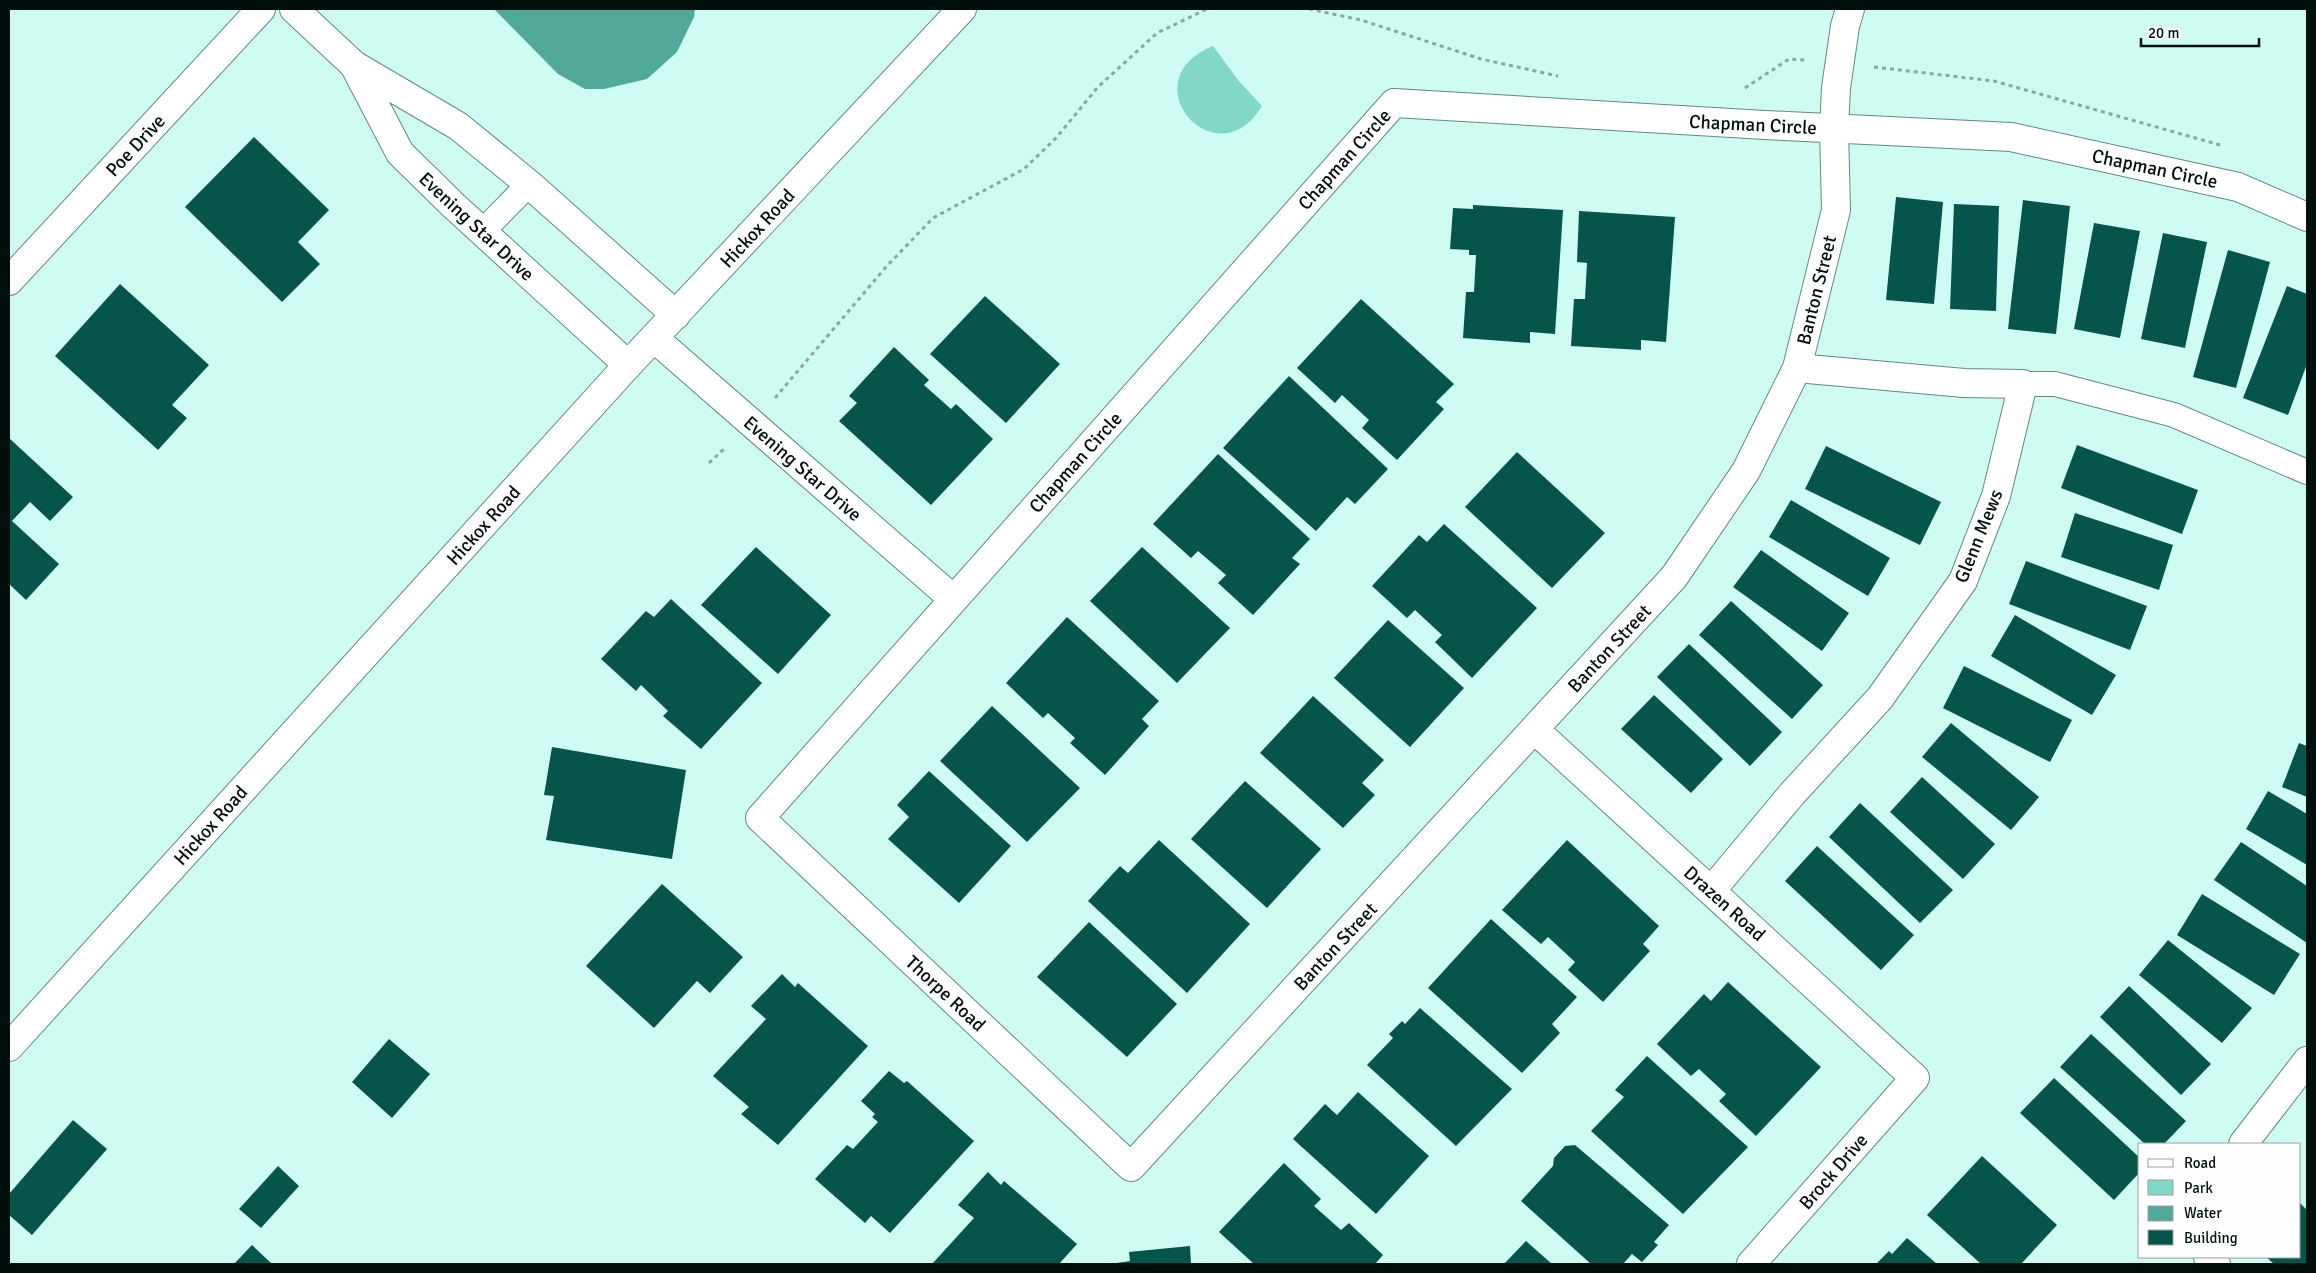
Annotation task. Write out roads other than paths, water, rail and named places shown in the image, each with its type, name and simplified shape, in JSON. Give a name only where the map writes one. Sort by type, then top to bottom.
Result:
[{"type":"street","name":"Poe Drive","points":[[9,281],[261,9]]},
{"type":"street","name":"Evening Star Drive","points":[[294,9],[354,65],[458,126],[529,184],[676,315]]},
{"type":"street","name":"Hickox Road","points":[[9,1047],[628,366],[962,9]]},
{"type":"street","name":"Banton Street","points":[[1131,1167],[1674,577],[1746,471],[1797,368],[1836,210],[1834,129],[1839,64],[1845,26],[1850,9]]},
{"type":"street","name":"Evening Star Drive","points":[[354,65],[400,153],[453,205],[483,230],[628,366]]},
{"type":"street","name":"Chapman Circle","points":[[760,818],[952,598],[1394,103],[1834,129],[2011,137],[2238,186],[2307,217]]},
{"type":"street","name":"Evening Star Drive","points":[[654,338],[952,598]]},
{"type":"street","points":[[1797,368],[1964,383],[2023,384]]},
{"type":"street","name":"Glenn Mews","points":[[1711,891],[1792,794],[1880,698],[1963,580],[1996,496],[2023,384]]},
{"type":"street","name":"Drazen Road","points":[[1534,729],[1915,1078]]},
{"type":"street","name":"Thorpe Road","points":[[760,818],[1131,1167]]},
{"type":"street","points":[[2244,1143],[2307,1061]]},
{"type":"street","name":"Brock Drive","points":[[1751,1264],[1915,1078]]},
{"type":"lane","points":[[483,230],[529,184]]},
{"type":"lane","points":[[2023,384],[2055,384],[2174,416],[2307,472]]},
{"type":"water","points":[[494,9],[695,9],[694,17],[677,52],[647,79],[604,89],[585,89],[558,74]]}]
